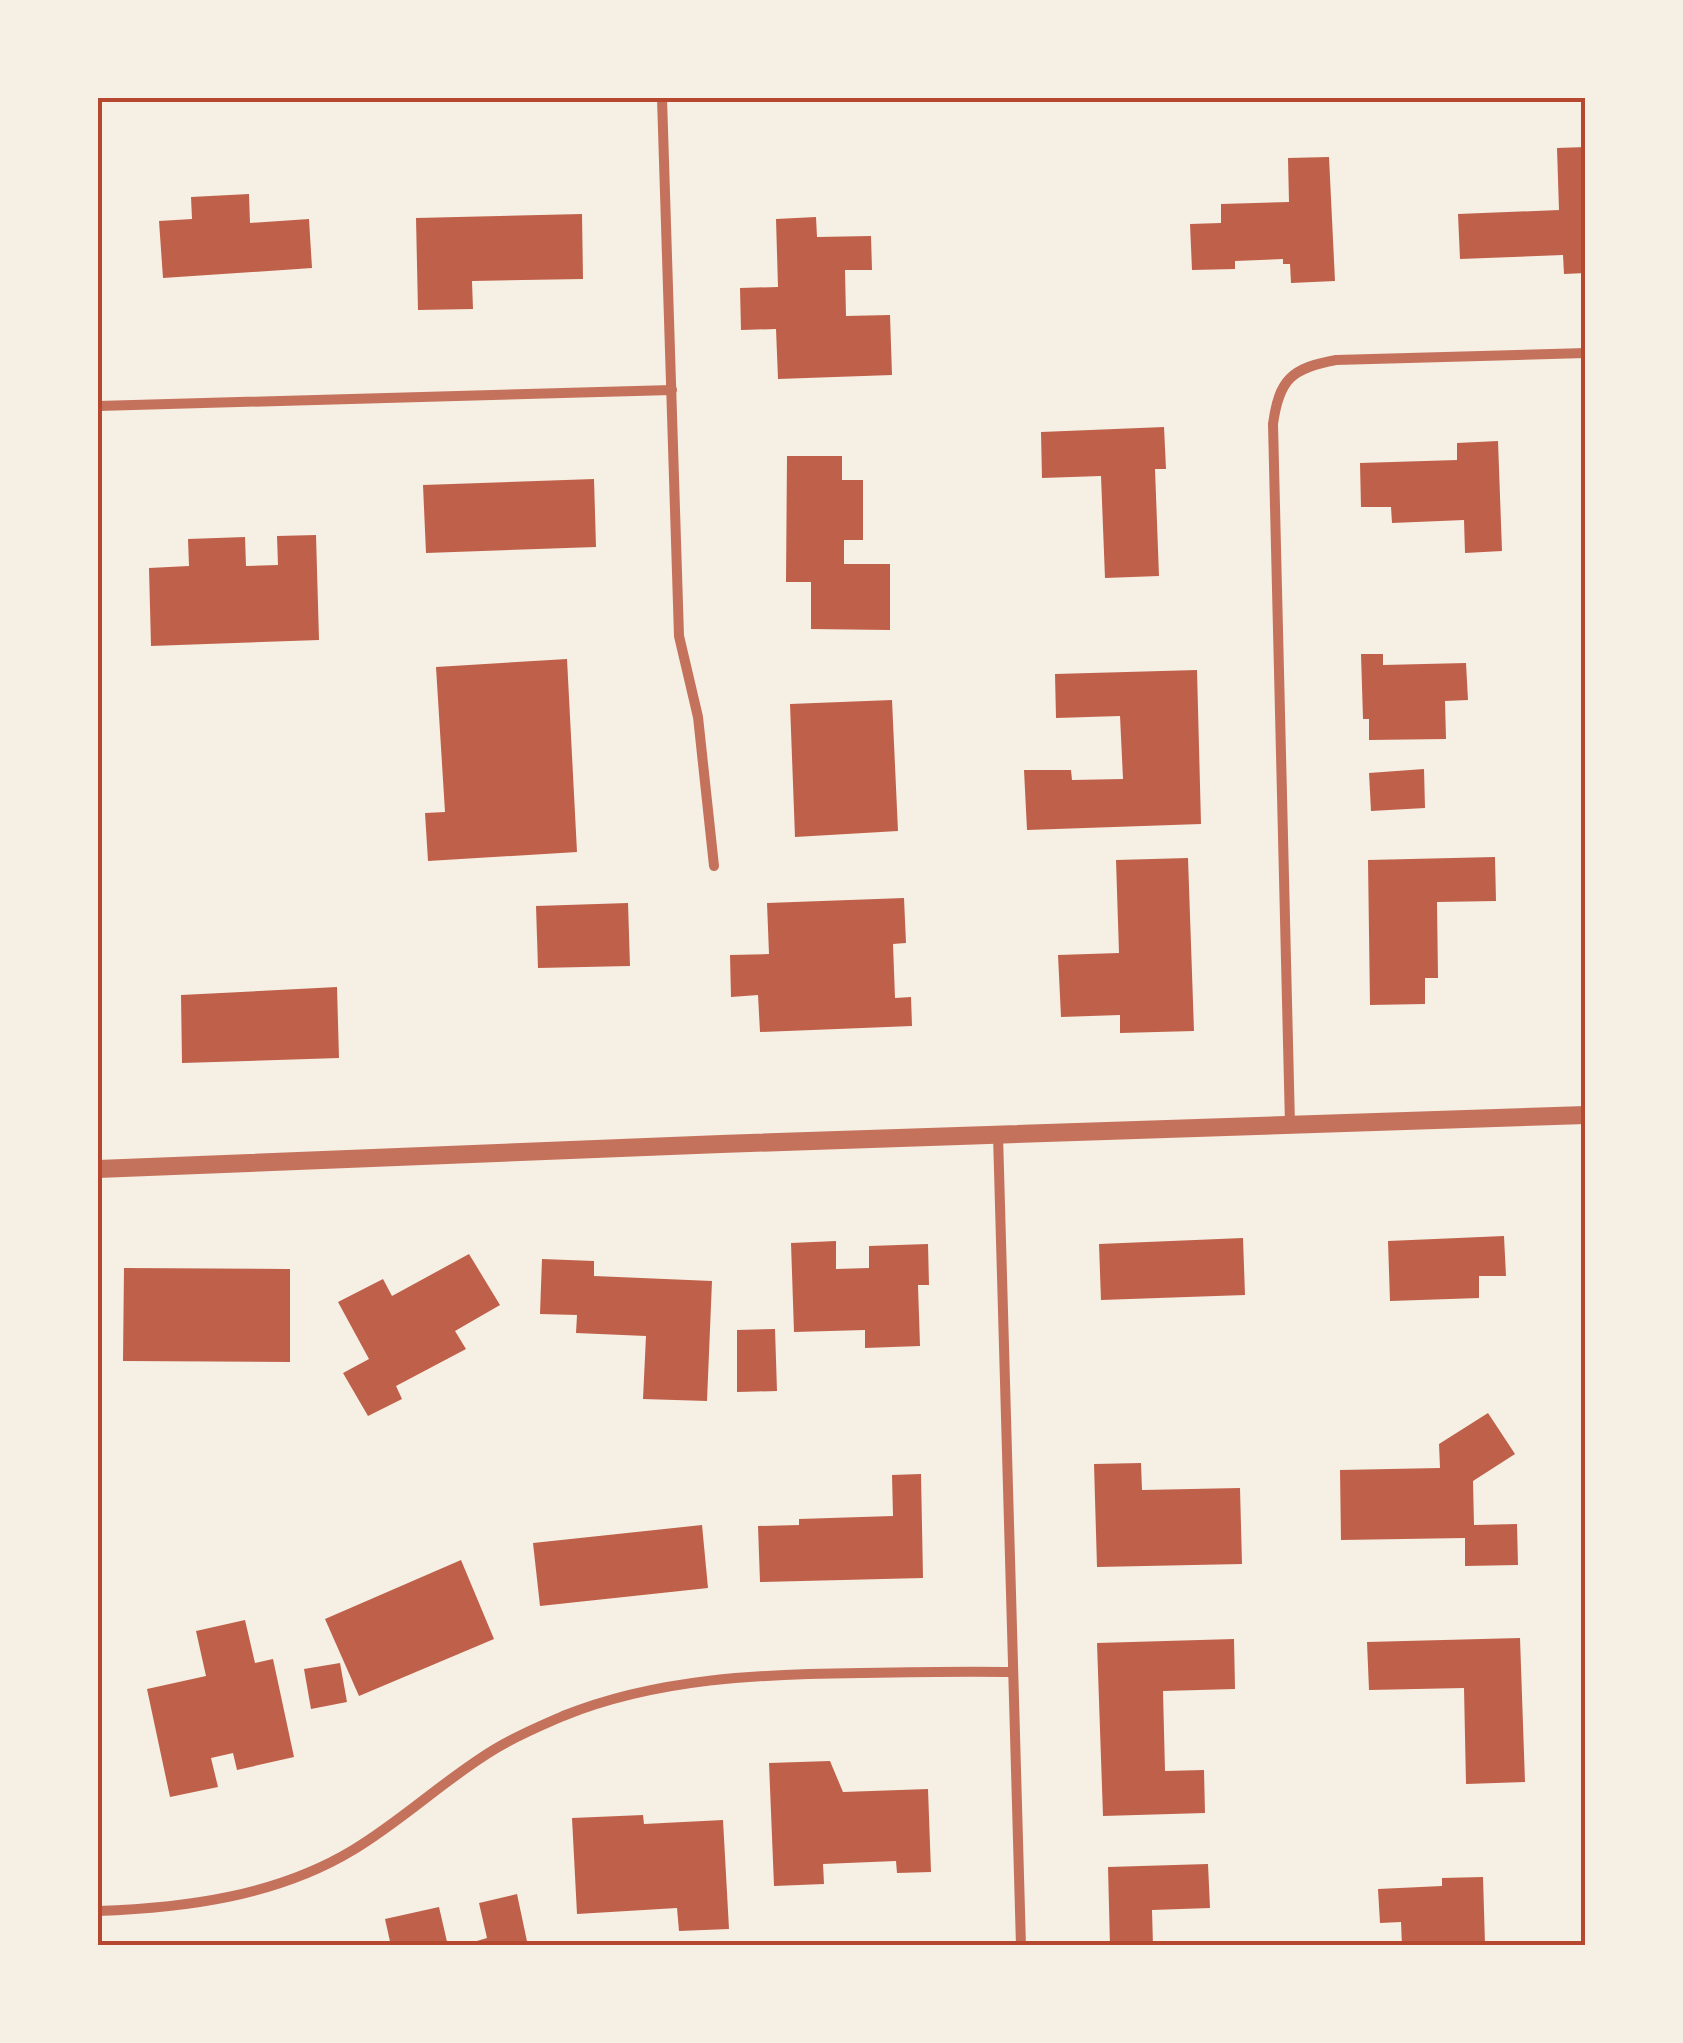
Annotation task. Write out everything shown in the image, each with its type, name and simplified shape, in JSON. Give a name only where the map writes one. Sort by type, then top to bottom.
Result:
[{"type":"street","points":[[662,98],[679,636],[698,717],[714,866]]},
{"type":"street","points":[[1290,1126],[1273,424],[1276,401],[1292,375],[1309,365],[1336,360],[1586,353]]},
{"type":"street","points":[[98,406],[672,390]]},
{"type":"street","points":[[98,1170],[1585,1115],[1586,1124]]},
{"type":"street","points":[[998,1135],[1021,1946]]},
{"type":"street","points":[[98,1911],[197,1904],[315,1870],[400,1819],[492,1750],[602,1702],[690,1683],[790,1674],[1013,1672]]},
{"type":"building","points":[[1586,147],[1586,273],[1564,274],[1563,255],[1460,259],[1458,214],[1559,210],[1557,148]]},
{"type":"building","points":[[1329,157],[1335,281],[1291,283],[1290,264],[1283,264],[1283,259],[1235,261],[1235,269],[1192,270],[1190,224],[1221,223],[1221,204],[1289,202],[1288,158]]},
{"type":"building","points":[[249,194],[250,223],[309,219],[312,268],[163,278],[159,221],[192,219],[191,197]]},
{"type":"building","points":[[582,214],[583,279],[472,281],[473,309],[418,310],[416,218]]},
{"type":"building","points":[[816,217],[817,237],[871,236],[872,270],[845,270],[846,316],[890,315],[892,375],[778,379],[776,329],[741,330],[740,288],[778,287],[776,219]]},
{"type":"building","points":[[1164,427],[1166,469],[1155,469],[1159,576],[1105,578],[1101,476],[1042,478],[1041,432]]},
{"type":"building","points":[[1498,441],[1502,551],[1465,553],[1464,520],[1392,523],[1391,507],[1361,507],[1360,463],[1457,460],[1457,443]]},
{"type":"building","points":[[787,456],[842,456],[842,480],[863,480],[863,540],[844,540],[844,564],[890,564],[890,630],[811,629],[811,582],[786,582]]},
{"type":"building","points":[[594,479],[596,547],[426,553],[423,485]]},
{"type":"building","points":[[316,535],[319,640],[151,646],[149,568],[189,566],[188,539],[245,537],[246,566],[278,565],[277,536]]},
{"type":"building","points":[[1361,654],[1383,654],[1383,665],[1466,663],[1468,700],[1445,701],[1446,739],[1369,740],[1369,719],[1363,719]]},
{"type":"building","points":[[567,659],[577,852],[428,861],[425,813],[445,812],[436,667]]},
{"type":"building","points":[[1197,670],[1201,824],[1027,830],[1024,770],[1071,770],[1072,780],[1123,779],[1120,716],[1056,718],[1055,674]]},
{"type":"building","points":[[892,700],[898,831],[795,837],[790,704]]},
{"type":"building","points":[[1424,769],[1425,808],[1371,811],[1369,773]]},
{"type":"building","points":[[1495,857],[1496,901],[1437,902],[1438,978],[1425,978],[1425,1004],[1370,1005],[1368,860]]},
{"type":"building","points":[[1188,858],[1194,1031],[1120,1033],[1120,1015],[1061,1017],[1058,955],[1119,953],[1116,860]]},
{"type":"building","points":[[904,898],[906,943],[893,944],[895,998],[911,997],[912,1026],[760,1032],[758,995],[731,997],[730,955],[769,954],[767,903]]},
{"type":"building","points":[[628,903],[630,966],[538,968],[536,906]]},
{"type":"building","points":[[337,987],[339,1058],[182,1063],[181,995]]},
{"type":"building","points":[[1504,1236],[1506,1276],[1479,1276],[1479,1298],[1390,1301],[1388,1241]]},
{"type":"building","points":[[1243,1238],[1245,1295],[1101,1300],[1099,1244]]},
{"type":"building","points":[[836,1241],[836,1269],[869,1268],[869,1246],[928,1244],[929,1285],[918,1285],[920,1346],[865,1348],[865,1330],[794,1332],[791,1243]]},
{"type":"building","points":[[469,1254],[500,1305],[455,1331],[466,1349],[396,1386],[402,1399],[368,1416],[343,1373],[369,1359],[338,1302],[383,1279],[392,1296]]},
{"type":"building","points":[[542,1259],[594,1261],[594,1276],[712,1281],[707,1401],[643,1399],[646,1336],[576,1333],[577,1315],[540,1314]]},
{"type":"building","points":[[124,1268],[290,1269],[290,1362],[123,1361]]},
{"type":"building","points":[[775,1329],[777,1391],[737,1392],[737,1330]]},
{"type":"building","points":[[1488,1413],[1515,1454],[1473,1481],[1474,1525],[1517,1524],[1518,1565],[1465,1566],[1465,1538],[1341,1540],[1340,1470],[1440,1468],[1439,1444]]},
{"type":"building","points":[[1141,1463],[1142,1490],[1240,1488],[1242,1564],[1097,1567],[1094,1464]]},
{"type":"building","points":[[921,1474],[923,1578],[760,1582],[758,1526],[799,1525],[799,1519],[893,1516],[892,1475]]},
{"type":"building","points":[[702,1525],[708,1588],[540,1606],[533,1543]]},
{"type":"building","points":[[461,1560],[494,1639],[359,1696],[325,1619]]},
{"type":"building","points":[[245,1620],[255,1663],[273,1659],[294,1757],[237,1770],[233,1753],[211,1758],[218,1787],[170,1797],[147,1689],[206,1676],[196,1631]]},
{"type":"building","points":[[1520,1638],[1525,1782],[1466,1784],[1464,1688],[1369,1690],[1367,1642]]},
{"type":"building","points":[[1234,1639],[1235,1689],[1163,1691],[1165,1771],[1204,1770],[1205,1813],[1103,1816],[1097,1643]]},
{"type":"building","points":[[340,1663],[347,1702],[311,1709],[304,1669]]},
{"type":"building","points":[[830,1761],[843,1792],[928,1789],[931,1872],[897,1873],[896,1861],[823,1864],[824,1884],[774,1886],[769,1763]]},
{"type":"building","points":[[643,1815],[644,1824],[723,1820],[729,1929],[679,1931],[677,1908],[577,1914],[572,1818]]},
{"type":"building","points":[[1208,1864],[1210,1908],[1152,1910],[1153,1946],[1110,1946],[1108,1867]]},
{"type":"building","points":[[1483,1877],[1485,1944],[1402,1946],[1401,1922],[1380,1923],[1378,1889],[1442,1886],[1442,1878]]},
{"type":"building","points":[[517,1894],[528,1946],[460,1946],[487,1938],[479,1903]]},
{"type":"building","points":[[439,1907],[448,1946],[391,1946],[385,1919]]}]
